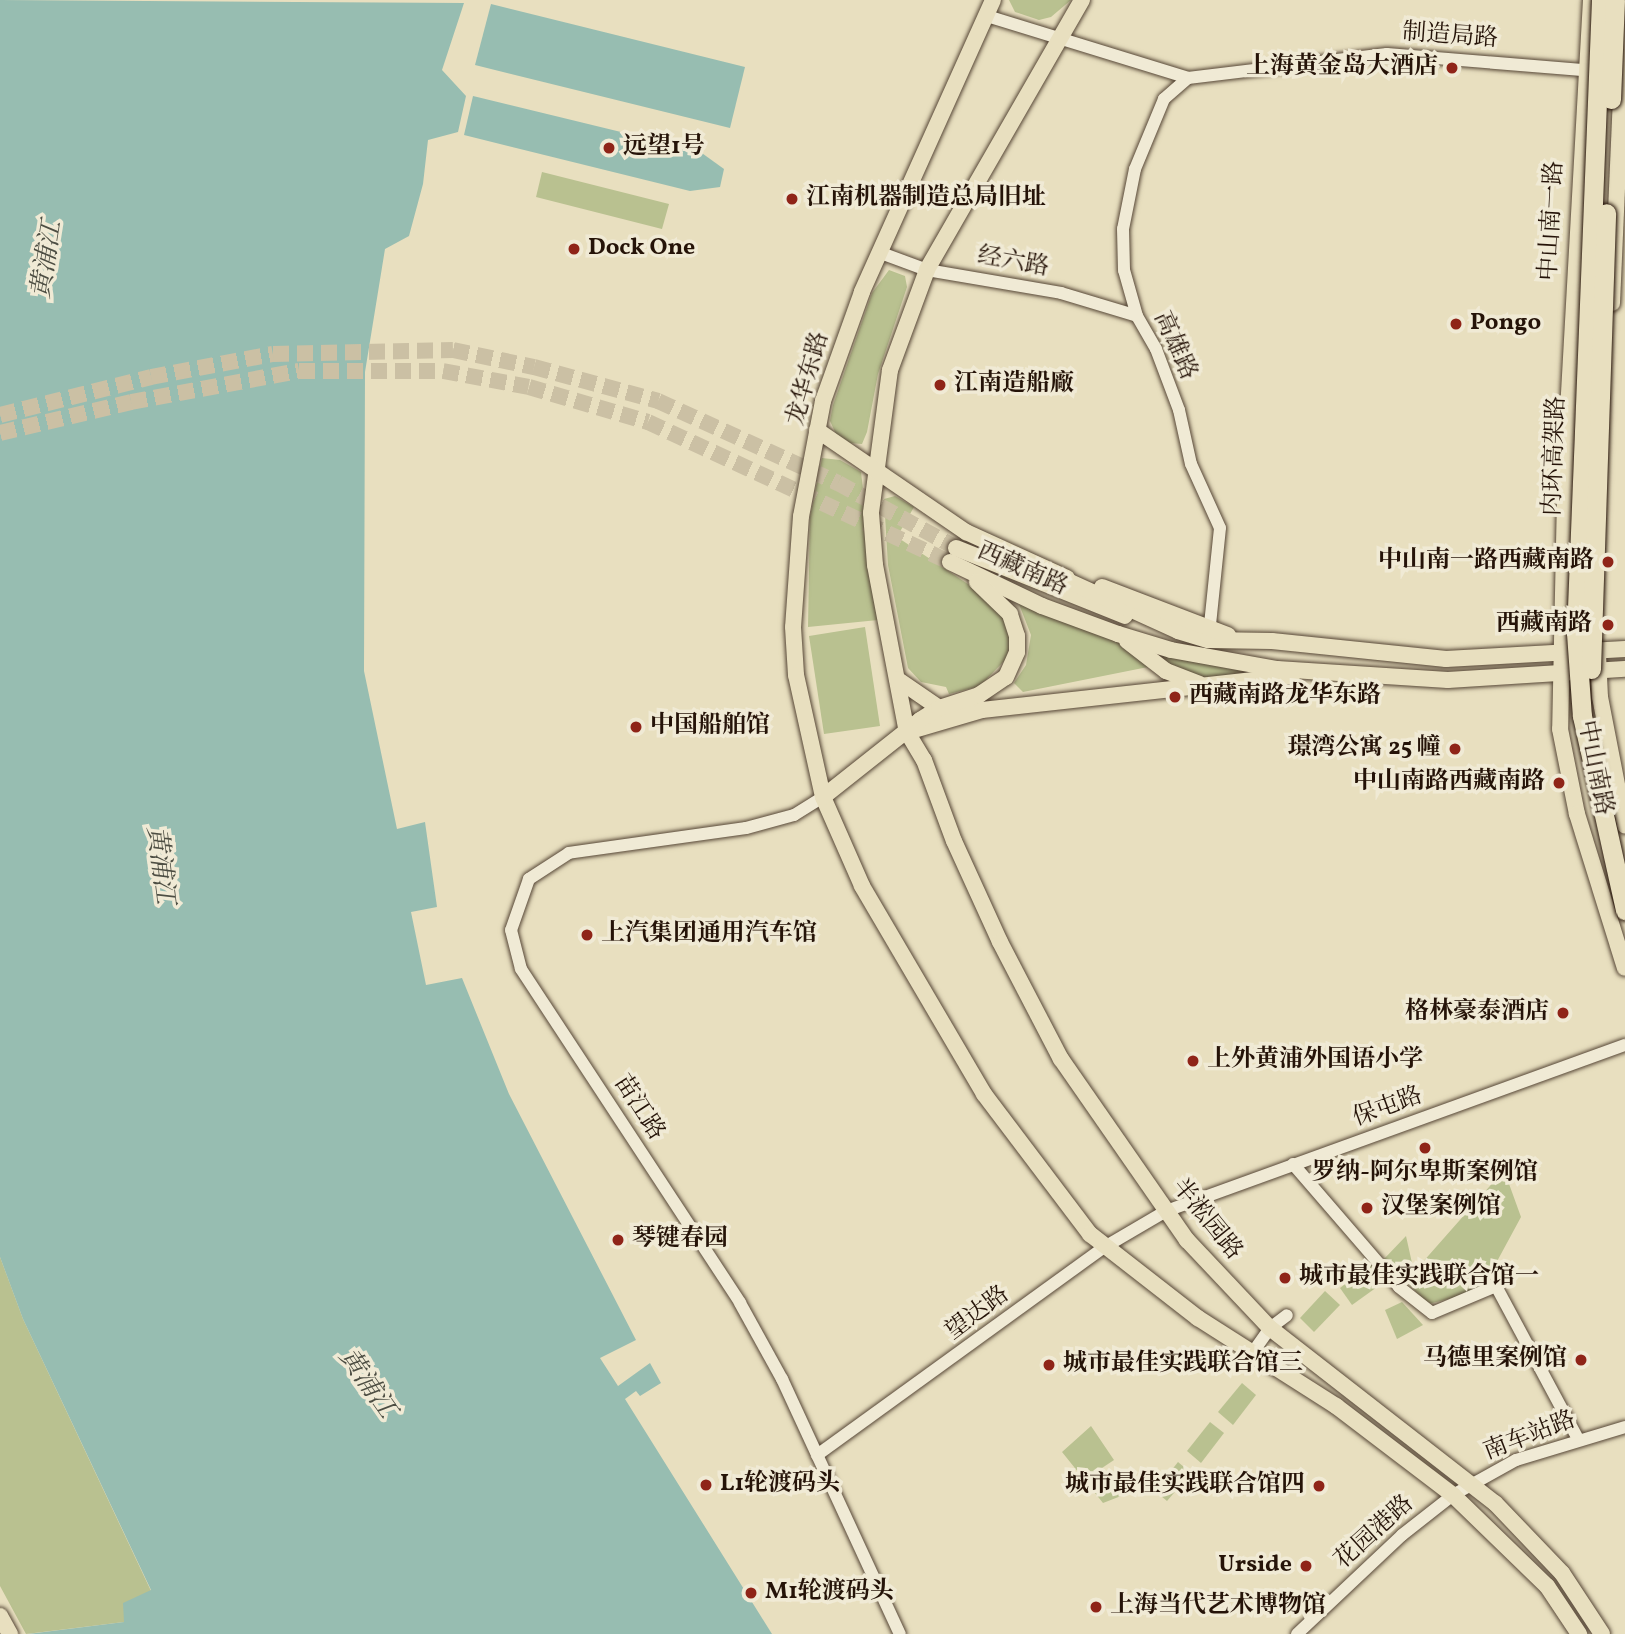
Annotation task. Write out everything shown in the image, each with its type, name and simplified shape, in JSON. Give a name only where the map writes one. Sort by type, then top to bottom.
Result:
[{"type":"highway","name":"内环高架路","points":[[1601,0],[1576,633],[1582,716],[1625,910]]},
{"type":"highway","name":"内环高架路","points":[[1615,0],[1590,639],[1597,739],[1625,859]]},
{"type":"main road","points":[[908,732],[875,565],[871,513],[878,475],[876,455],[890,370],[927,270],[1082,0]]},
{"type":"main road","name":"中山南一路","points":[[1558,654],[1583,71],[1591,0]]},
{"type":"main road","points":[[1599,649],[1625,5]]},
{"type":"main road","name":"龙华东路","points":[[823,797],[798,686],[793,626],[801,516],[817,430],[838,351],[990,8]]},
{"type":"main road","name":"西藏南路","points":[[817,430],[878,475],[966,533],[1178,631],[1243,640],[1446,659],[1625,649]]},
{"type":"main road","points":[[953,555],[1081,601],[1178,631]]},
{"type":"main road","name":"西藏南路","points":[[823,797],[939,708],[958,706],[992,688],[1006,677],[1017,652],[1010,614],[953,555]]},
{"type":"main road","name":"西藏南路","points":[[953,555],[1042,606],[1118,634],[1201,656],[1277,669],[1448,680],[1625,669]]},
{"type":"main road","name":"西藏南路","points":[[1057,576],[1145,600],[1209,634]]},
{"type":"main road","points":[[1118,634],[1166,671],[1206,686]]},
{"type":"main road","name":"中山南路","points":[[1599,649],[1596,670],[1625,826]]},
{"type":"main road","name":"中山南路","points":[[1558,654],[1560,729],[1577,814],[1625,968]]},
{"type":"main road","name":"西藏南路","points":[[908,732],[982,710],[1331,672]]},
{"type":"main road","points":[[897,678],[939,708]]},
{"type":"main road","name":"半淞园路","points":[[908,732],[924,760],[954,841],[1000,942],[1061,1059],[1166,1211],[1270,1328],[1472,1483],[1562,1573],[1602,1634]]},
{"type":"main road","points":[[823,797],[862,886],[984,1094],[1015,1140],[1103,1248],[1249,1357],[1336,1406],[1453,1495],[1547,1587],[1578,1634]]},
{"type":"main road","points":[[0,1616],[10,1634]]},
{"type":"street","name":"制造局路","points":[[990,8],[1060,40],[1188,78],[1387,54],[1583,71],[1623,78]]},
{"type":"street","name":"高雄路","points":[[1188,78],[1164,99],[1149,130],[1128,197],[1124,270],[1137,316],[1156,349],[1180,410],[1191,464],[1220,527],[1209,634]]},
{"type":"street","name":"经六路","points":[[881,253],[927,270],[1061,293],[1137,316]]},
{"type":"street","name":"苗江路","points":[[823,797],[793,815],[746,828],[569,853],[545,865],[529,880],[510,930],[521,969],[740,1303],[817,1455],[900,1634]]},
{"type":"street","name":"保屯路","points":[[1166,1211],[1625,1045]]},
{"type":"street","points":[[1293,1164],[1399,1287],[1432,1313],[1496,1286],[1578,1439]]},
{"type":"street","name":"望达路","points":[[817,1455],[1103,1248],[1166,1211]]},
{"type":"street","points":[[1249,1357],[1270,1328],[1287,1315]]},
{"type":"street","name":"南车站路","points":[[1453,1495],[1516,1460],[1578,1439],[1625,1427]]},
{"type":"street","name":"花园港路","points":[[1297,1634],[1402,1535],[1453,1495]]},
{"type":"green space","points":[[1009,0],[1071,0],[1051,17],[1039,20],[1015,12]]},
{"type":"green space","points":[[542,172],[669,204],[662,229],[536,197]]},
{"type":"green space","points":[[889,270],[905,276],[907,287],[878,374],[867,432],[862,444],[850,443],[836,434],[830,421],[833,405],[872,293]]},
{"type":"green space","points":[[822,458],[840,460],[861,472],[878,620],[808,627],[810,516]]},
{"type":"green space","points":[[895,496],[914,507],[897,537],[1001,606],[1011,640],[1007,658],[980,686],[949,694],[946,687],[921,682],[908,668],[888,565],[884,499]]},
{"type":"green space","points":[[1019,604],[1109,635],[1153,666],[1023,692],[1014,683],[1026,665],[1031,635]]},
{"type":"green space","points":[[865,627],[880,726],[824,734],[809,636]]},
{"type":"green space","points":[[1156,652],[1253,675],[1205,682],[1174,670]]},
{"type":"green space","points":[[1504,1170],[1521,1217],[1481,1291],[1428,1304],[1384,1259],[1406,1236],[1414,1272]]},
{"type":"green space","points":[[0,1257],[23,1319],[151,1591],[124,1622],[26,1634],[0,1586]]},
{"type":"green space","points":[[1371,1264],[1384,1282],[1352,1305],[1340,1288]]},
{"type":"green space","points":[[1325,1291],[1340,1305],[1314,1332],[1300,1318]]},
{"type":"green space","points":[[1402,1302],[1423,1325],[1397,1339],[1385,1310]]},
{"type":"green space","points":[[1242,1383],[1256,1395],[1233,1425],[1218,1412]]},
{"type":"green space","points":[[1210,1422],[1224,1433],[1201,1463],[1187,1451]]},
{"type":"green space","points":[[1091,1426],[1114,1460],[1102,1468],[1110,1483],[1127,1477],[1134,1491],[1103,1503],[1062,1452]]},
{"type":"green space","points":[[1178,1462],[1191,1473],[1167,1501],[1155,1491]]},
{"type":"water","name":"黄浦江","points":[[0,0],[464,3],[442,70],[466,96],[458,132],[428,140],[423,184],[409,236],[385,249],[365,372],[364,671],[397,829],[425,822],[437,907],[411,912],[426,985],[462,978],[509,1094],[636,1340],[600,1358],[618,1386],[650,1363],[661,1383],[640,1396],[636,1391],[625,1399],[772,1634],[28,1634],[124,1622],[123,1603],[151,1590],[23,1319],[0,1257]]},
{"type":"water","points":[[491,4],[745,67],[730,128],[475,65]]},
{"type":"water","name":"远望1号","points":[[473,96],[699,151],[724,169],[720,187],[690,191],[464,135]]},
{"type":"tunnel","points":[[0,415],[151,377],[273,354],[453,350],[534,367],[658,401],[838,483],[956,548]]},
{"type":"tunnel","points":[[0,433],[131,402],[299,371],[443,371],[529,387],[648,422],[950,562]]},
{"type":"place","name":"上海黄金岛大酒店","points":[[1452,68]]},
{"type":"place","name":"远望1号","points":[[609,148]]},
{"type":"place","name":"江南机器制造总局旧址","points":[[792,199]]},
{"type":"place","name":"Dock One","points":[[574,249]]},
{"type":"place","name":"Pongo","points":[[1456,324]]},
{"type":"place","name":"江南造船廠","points":[[940,385]]},
{"type":"place","name":"中山南一路西藏南路","points":[[1608,562]]},
{"type":"place","name":"西藏南路","points":[[1608,625]]},
{"type":"place","name":"西藏南路龙华东路","points":[[1175,697]]},
{"type":"place","name":"中国船舶馆","points":[[636,727]]},
{"type":"place","name":"璟湾公寓 25 幢","points":[[1455,749]]},
{"type":"place","name":"中山南路西藏南路","points":[[1559,783]]},
{"type":"place","name":"上汽集团通用汽车馆","points":[[587,935]]},
{"type":"place","name":"格林豪泰酒店","points":[[1563,1013]]},
{"type":"place","name":"上外黄浦外国语小学","points":[[1193,1061]]},
{"type":"place","name":"罗纳-阿尔卑斯案例馆","points":[[1425,1148]]},
{"type":"place","name":"汉堡案例馆","points":[[1367,1208]]},
{"type":"place","name":"琴键春园","points":[[618,1240]]},
{"type":"place","name":"城市最佳实践联合馆一","points":[[1285,1278]]},
{"type":"place","name":"马德里案例馆","points":[[1581,1360]]},
{"type":"place","name":"城市最佳实践联合馆三","points":[[1049,1365]]},
{"type":"place","name":"L1轮渡码头","points":[[706,1485]]},
{"type":"place","name":"城市最佳实践联合馆四","points":[[1319,1486]]},
{"type":"place","name":"Urside","points":[[1306,1566]]},
{"type":"place","name":"M1轮渡码头","points":[[751,1593]]},
{"type":"place","name":"上海当代艺术博物馆","points":[[1096,1607]]}]
